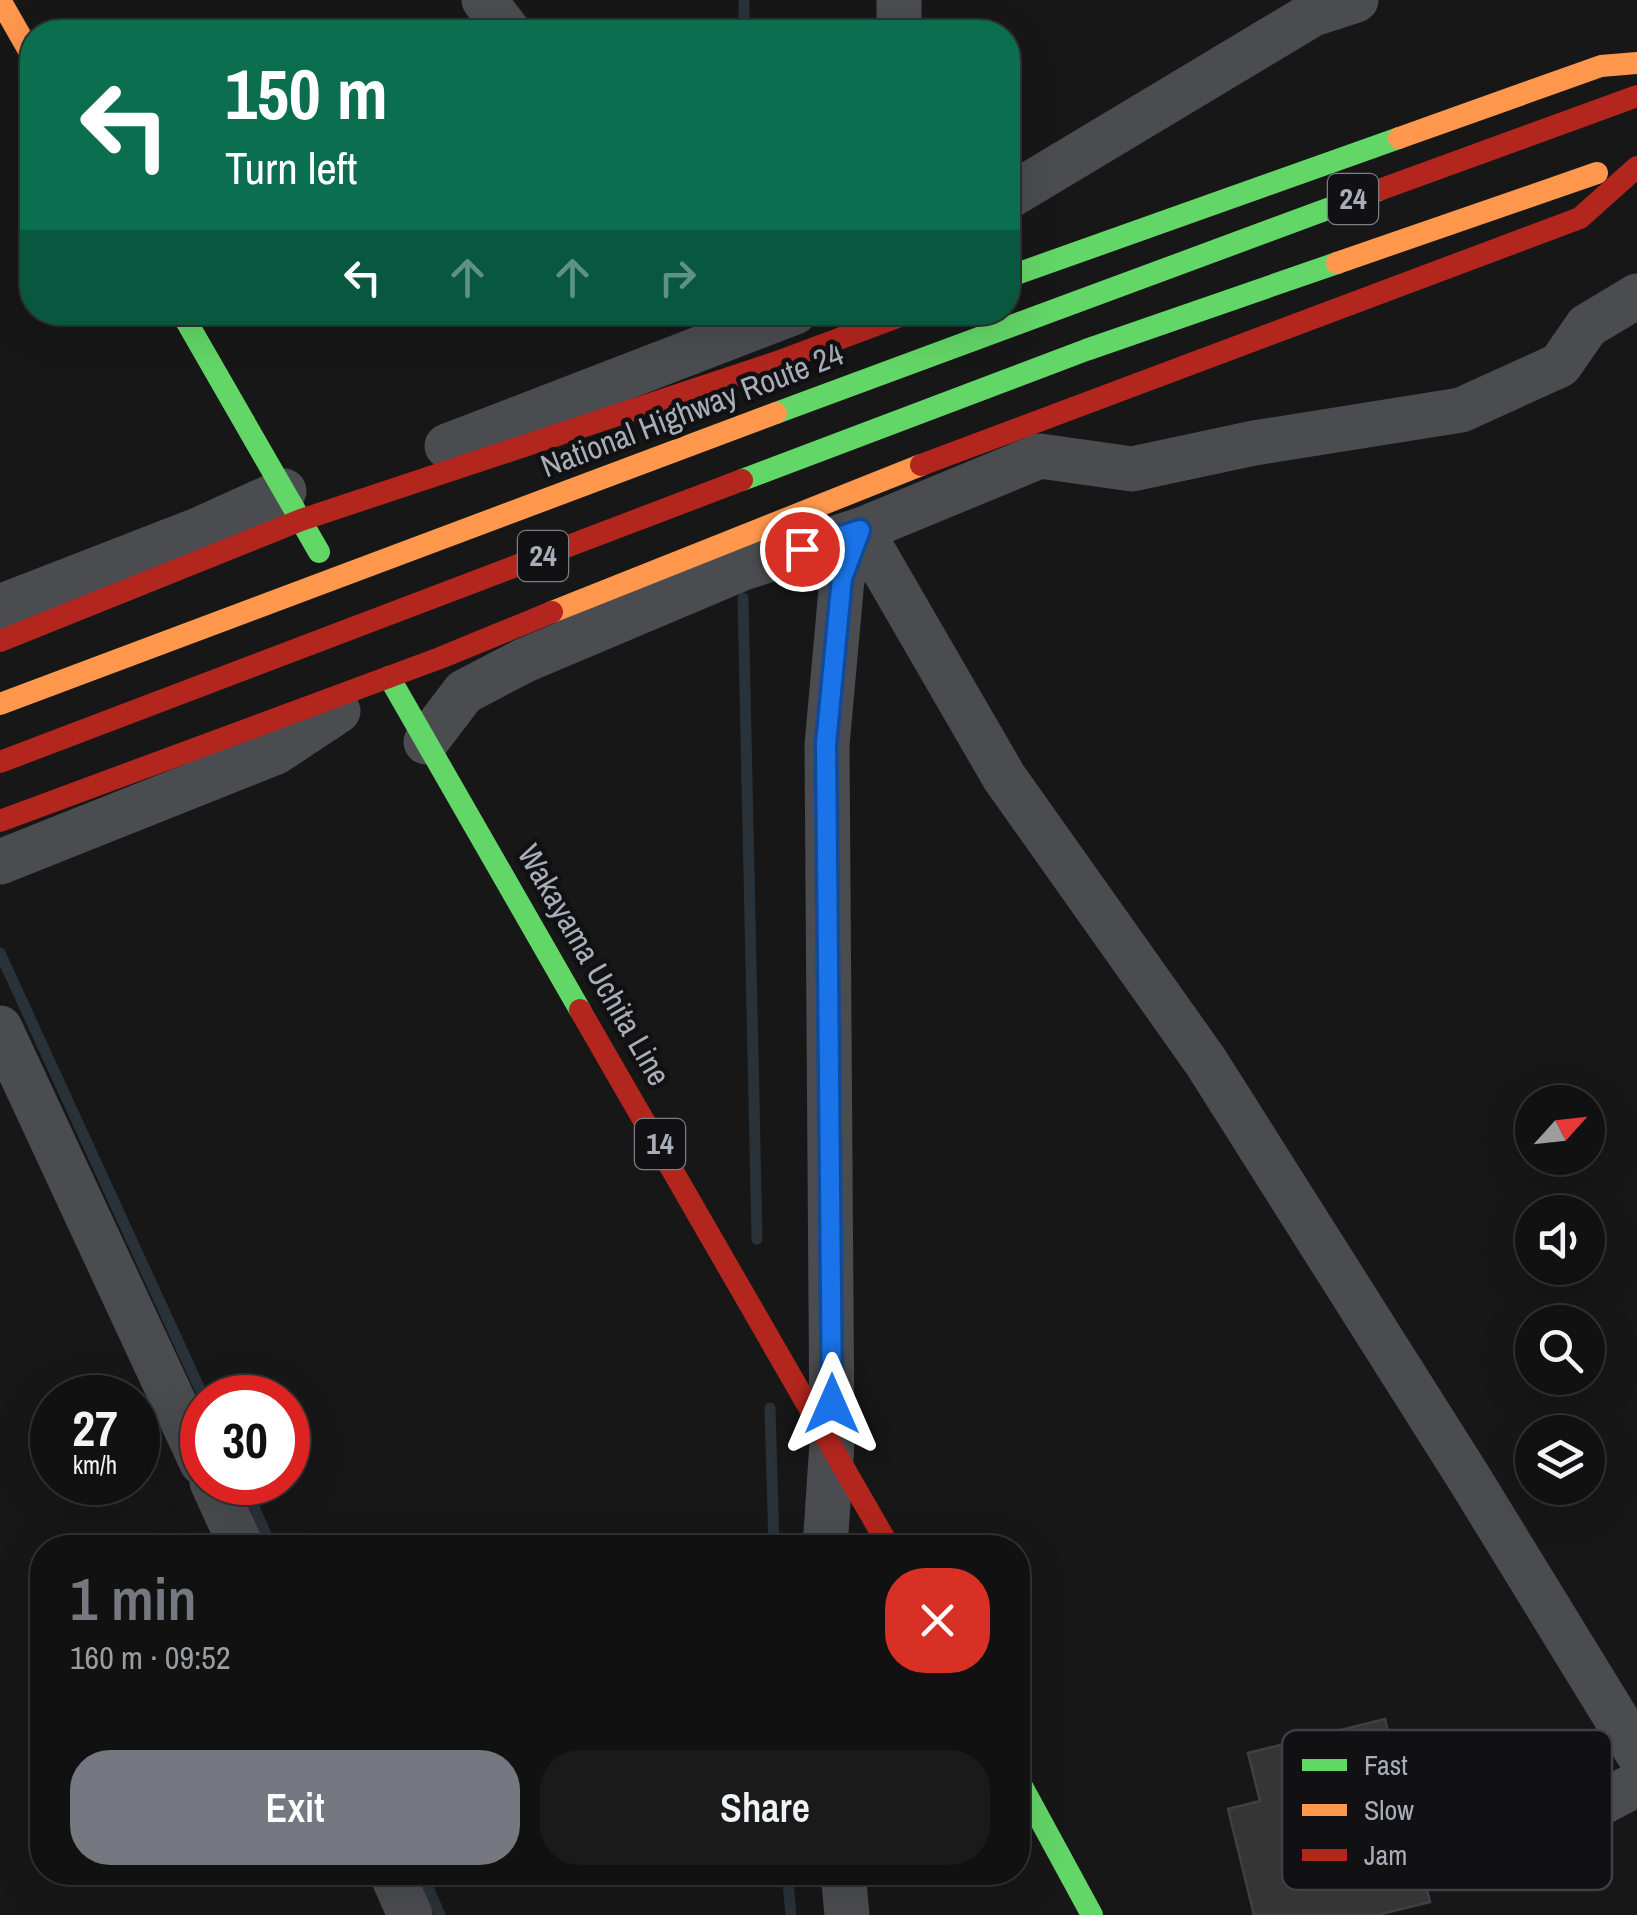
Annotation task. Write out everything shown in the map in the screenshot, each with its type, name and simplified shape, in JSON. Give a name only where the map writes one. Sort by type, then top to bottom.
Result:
[{"type":"main road","points":[[0,0],[20,35]]},
{"type":"main road","points":[[1020,272],[1601,66],[1637,63]]},
{"type":"main road","name":"National Highway Route 24","points":[[1020,321],[1637,96]]},
{"type":"main road","name":"24","points":[[0,762],[1086,350],[1637,158]]},
{"type":"main road","points":[[0,821],[379,659],[860,509],[1102,394],[1580,218],[1637,168]]},
{"type":"main road","points":[[188,325],[379,659]]},
{"type":"main road","points":[[0,641],[292,506],[361,500],[777,362],[875,325]]},
{"type":"main road","name":"National Highway Route 24","points":[[0,704],[1009,325]]},
{"type":"main road","name":"Wakayama Uchita Line","points":[[379,659],[883,1535]]},
{"type":"main road","points":[[1030,1801],[1092,1915]]},
{"type":"street","points":[[484,0],[500,20]]},
{"type":"street","points":[[1020,190],[1313,14],[1356,0]]},
{"type":"street","points":[[426,742],[464,692],[522,660],[743,568],[860,509],[1040,456],[1132,470],[1254,443],[1461,410],[1560,365],[1587,326],[1637,296]]},
{"type":"street","points":[[361,500],[444,447],[728,325]]},
{"type":"street","points":[[1010,325],[1040,456]]},
{"type":"street","points":[[0,607],[180,538],[292,506]]},
{"type":"street","points":[[826,1535],[832,1443],[826,744],[842,578],[860,509]]},
{"type":"street","points":[[860,509],[1004,778],[1206,1062],[1624,1702],[1637,1752]]},
{"type":"street","points":[[0,862],[276,752],[379,659]]},
{"type":"street","points":[[0,1028],[180,1416]]},
{"type":"street","points":[[222,1505],[236,1535]]},
{"type":"street","points":[[1612,1797],[1637,1784]]},
{"type":"street","points":[[397,1885],[410,1915]]},
{"type":"street","points":[[843,1885],[846,1915]]},
{"type":"building","points":[[1385,1719],[1388,1730],[1341,1730]]},
{"type":"building","points":[[1282,1745],[1282,1890],[1427,1890],[1430,1902],[1377,1915],[1254,1915],[1228,1809],[1260,1801],[1248,1753]]},
{"type":"waterway","points":[[744,0],[744,20]]},
{"type":"waterway","points":[[743,598],[757,1239]]},
{"type":"waterway","points":[[0,953],[193,1375]]},
{"type":"waterway","points":[[770,1408],[774,1535]]},
{"type":"waterway","points":[[253,1505],[266,1535]]},
{"type":"waterway","points":[[427,1885],[440,1915]]},
{"type":"waterway","points":[[788,1885],[791,1915]]},
{"type":"traffic: fast","points":[[1020,273],[1399,138]]},
{"type":"traffic: fast","points":[[1020,323],[1379,190]]},
{"type":"traffic: fast","points":[[742,480],[1086,350],[1337,263]]},
{"type":"traffic: fast","points":[[188,325],[319,552]]},
{"type":"traffic: fast","points":[[776,413],[1014,325]]},
{"type":"traffic: fast","points":[[389,677],[580,1010]]},
{"type":"traffic: fast","points":[[1030,1801],[1092,1915]]},
{"type":"traffic: slow","points":[[0,0],[20,35]]},
{"type":"traffic: slow","points":[[1399,138],[1601,66],[1637,63]]},
{"type":"traffic: slow","points":[[1337,263],[1597,173]]},
{"type":"traffic: slow","points":[[0,704],[776,413]]},
{"type":"traffic: slow","points":[[552,612],[921,465]]},
{"type":"traffic: jam","points":[[1379,190],[1637,96]]},
{"type":"traffic: jam","points":[[921,465],[1580,218],[1637,167]]},
{"type":"traffic: jam","points":[[0,641],[301,520],[777,362],[876,325]]},
{"type":"traffic: jam","points":[[0,762],[742,480]]},
{"type":"traffic: jam","points":[[0,821],[440,658],[552,612]]},
{"type":"traffic: jam","points":[[580,1010],[883,1535]]},
{"type":"route","points":[[802,549],[860,530],[842,578],[826,744],[832,1404]]}]
